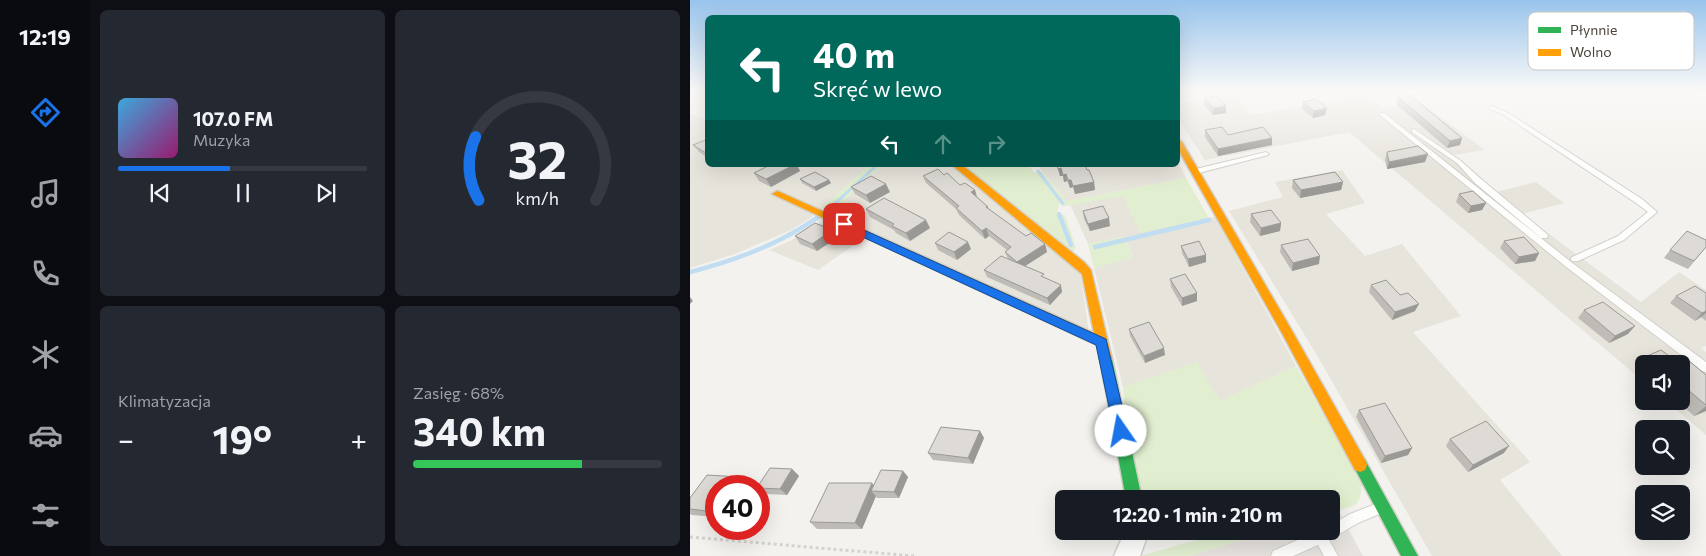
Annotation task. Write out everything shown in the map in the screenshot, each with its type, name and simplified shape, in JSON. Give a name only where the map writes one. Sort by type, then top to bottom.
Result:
[{"type":"street","points":[[1180,146],[1287,332],[1410,556]]},
{"type":"street","points":[[958,167],[1084,270],[1099,321],[1132,490]]},
{"type":"street","points":[[777,194],[1102,342]]},
{"type":"street","points":[[1126,556],[1135,540]]},
{"type":"lane","points":[[1386,117],[1568,264],[1706,368]]},
{"type":"lane","points":[[1511,117],[1653,212],[1622,238],[1575,259]]},
{"type":"lane","points":[[1414,131],[1458,162],[1544,236],[1537,238]]},
{"type":"lane","points":[[1195,172],[1266,154]]},
{"type":"lane","points":[[1340,526],[1354,518],[1383,507]]},
{"type":"lane","points":[[1278,556],[1313,540]]},
{"type":"lane","points":[[1322,540],[1331,556]]},
{"type":"path","points":[[690,538],[914,556]]},
{"type":"shaded area","points":[[690,117],[705,119],[705,167],[868,167],[809,219],[791,230],[735,254],[690,268]]},
{"type":"shaded area","points":[[1180,117],[1440,117],[1485,150],[1447,156],[1496,192],[1536,182],[1564,203],[1522,214],[1641,302],[1679,272],[1706,290],[1706,346],[1701,348],[1706,352],[1706,435],[1677,410],[1690,410],[1690,355],[1635,355],[1635,374],[1349,132],[1205,160],[1180,122]]},
{"type":"shaded area","points":[[1180,166],[1186,178],[1067,201],[1039,167]]},
{"type":"shaded area","points":[[881,167],[952,167],[1080,271],[1089,333],[831,213]]},
{"type":"shaded area","points":[[1342,170],[1365,203],[1326,214],[1365,256],[1402,244],[1461,316],[1413,332],[1530,462],[1500,480],[1562,556],[1432,556],[1318,357],[1229,211],[1283,197],[1275,182]]},
{"type":"shaded area","points":[[1123,196],[1209,218],[1215,217],[1296,366],[1220,401],[1123,387],[1094,268],[1133,257],[1125,236],[1088,244],[1070,204]]},
{"type":"shaded area","points":[[820,223],[861,240],[818,270],[769,250],[790,241]]},
{"type":"shaded area","points":[[1340,514],[1363,556],[1190,556],[1241,540],[1340,540]]},
{"type":"green space","points":[[868,167],[881,167],[831,213],[821,208]]},
{"type":"green space","points":[[964,167],[1030,167],[1034,172],[1042,171],[1067,201],[1186,178],[1209,218],[1140,233],[1123,196],[1065,206],[1059,203],[1057,214],[1065,215],[1076,248],[1072,252]]},
{"type":"green space","points":[[1125,236],[1133,258],[1094,268],[1088,244]]},
{"type":"green space","points":[[1197,362],[1220,401],[1296,366],[1362,483],[1360,498],[1354,505],[1340,510],[1340,490],[1140,490],[1129,441],[1142,436],[1138,421],[1126,424],[1123,387]]},
{"type":"green space","points":[[1196,540],[1241,540],[1190,556],[1140,556]]},
{"type":"building","points":[[1422,117],[1436,117],[1462,138],[1450,141]]},
{"type":"building","points":[[1222,127],[1228,135],[1263,127],[1272,138],[1218,149],[1205,130]]},
{"type":"building","points":[[705,140],[705,152],[693,145]]},
{"type":"building","points":[[1418,146],[1428,154],[1389,162],[1387,152]]},
{"type":"building","points":[[766,167],[790,167],[766,179],[754,173]]},
{"type":"building","points":[[1058,167],[1086,167],[1094,182],[1073,186],[1066,174],[1063,175],[1061,168],[1058,169]]},
{"type":"building","points":[[938,169],[944,175],[947,173],[960,185],[965,183],[975,190],[971,192],[988,207],[986,207],[1026,236],[1031,233],[1045,244],[1017,262],[1005,252],[1011,247],[986,228],[982,231],[956,208],[959,206],[923,176]]},
{"type":"building","points":[[815,172],[829,180],[814,187],[800,179]]},
{"type":"building","points":[[1335,172],[1343,182],[1301,190],[1293,180]]},
{"type":"building","points":[[871,176],[886,184],[866,195],[851,187]]},
{"type":"building","points":[[1473,191],[1486,203],[1471,206],[1459,194]]},
{"type":"building","points":[[884,198],[926,220],[906,233],[892,226],[894,224],[866,209]]},
{"type":"building","points":[[1103,206],[1109,218],[1088,224],[1083,211]]},
{"type":"building","points":[[1271,210],[1281,223],[1261,228],[1251,214]]},
{"type":"building","points":[[815,223],[832,230],[812,244],[795,236]]},
{"type":"building","points":[[1687,231],[1706,240],[1706,247],[1694,261],[1670,250]]},
{"type":"building","points":[[949,232],[968,242],[954,252],[935,243]]},
{"type":"building","points":[[1524,237],[1539,253],[1519,257],[1504,241]]},
{"type":"building","points":[[1308,239],[1320,256],[1293,263],[1281,245]]},
{"type":"building","points":[[1199,241],[1206,255],[1188,259],[1181,246]]},
{"type":"building","points":[[1001,256],[1044,274],[1041,276],[1061,285],[1047,298],[984,270]]},
{"type":"building","points":[[1185,274],[1197,293],[1182,298],[1170,279]]},
{"type":"building","points":[[1386,280],[1400,295],[1408,293],[1419,304],[1395,312],[1371,285]]},
{"type":"building","points":[[1695,286],[1706,293],[1706,311],[1702,313],[1676,296]]},
{"type":"building","points":[[1603,302],[1635,326],[1615,336],[1584,310]]},
{"type":"building","points":[[1149,322],[1164,348],[1144,356],[1129,329]]},
{"type":"building","points":[[1661,350],[1668,355],[1649,355]]},
{"type":"building","points":[[1690,362],[1706,375],[1706,405],[1690,392]]},
{"type":"building","points":[[1385,403],[1412,448],[1385,456],[1359,410]]},
{"type":"building","points":[[1486,421],[1509,446],[1473,465],[1450,439]]},
{"type":"building","points":[[941,427],[980,431],[968,458],[928,453]]},
{"type":"building","points":[[770,468],[792,469],[780,489],[770,489],[770,475],[765,475]]},
{"type":"building","points":[[881,470],[903,471],[894,492],[871,491]]},
{"type":"building","points":[[705,478],[705,511],[690,509],[690,498]]},
{"type":"building","points":[[829,483],[872,483],[855,523],[810,522]]},
{"type":"waterway","points":[[831,207],[875,167]]},
{"type":"waterway","points":[[1038,171],[1063,204]]},
{"type":"waterway","points":[[690,272],[728,261],[765,247],[800,229],[832,206]]},
{"type":"waterway","points":[[1059,214],[1071,245]]},
{"type":"waterway","points":[[1095,247],[1209,220]]},
{"type":"traffic: fast","points":[[1106,359],[1132,490]]},
{"type":"traffic: fast","points":[[1360,465],[1410,556]]},
{"type":"traffic: slow","points":[[1180,145],[1287,332],[1360,465]]},
{"type":"traffic: slow","points":[[958,167],[1080,265],[1087,273],[1106,359]]},
{"type":"traffic: slow","points":[[777,194],[1102,342]]},
{"type":"route","points":[[844,224],[1102,342],[1121,431]]}]
